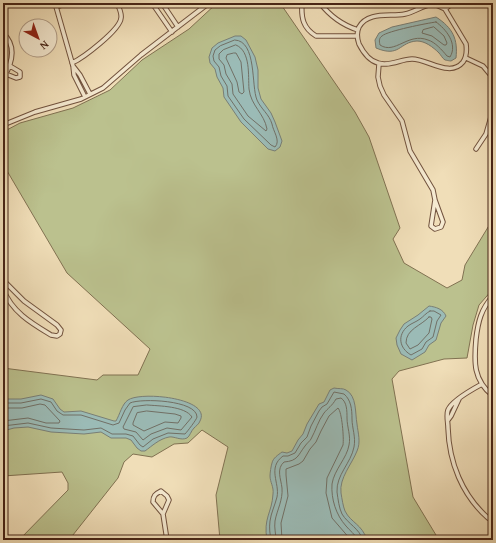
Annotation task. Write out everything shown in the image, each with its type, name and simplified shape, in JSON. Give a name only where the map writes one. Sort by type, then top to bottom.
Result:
[{"type":"street","points":[[66,3],[56,5],[74,75],[85,97]]},
{"type":"street","points":[[72,64],[91,51],[120,24],[121,15],[117,3]]},
{"type":"street","points":[[152,3],[172,32]]},
{"type":"street","points":[[162,3],[178,27]]},
{"type":"street","points":[[4,123],[85,97],[112,82],[141,55],[209,3]]},
{"type":"street","points":[[302,3],[303,22],[311,33],[316,36],[357,36]]},
{"type":"street","points":[[320,3],[336,20],[358,30]]},
{"type":"street","points":[[445,8],[453,3]]},
{"type":"street","points":[[434,4],[445,8],[466,44],[466,58],[460,65],[450,69],[414,59],[379,64],[364,52],[358,43],[357,36],[358,30],[365,20],[372,17],[403,14],[434,4]]},
{"type":"street","points":[[3,14],[3,21]]},
{"type":"street","points":[[3,33],[11,45],[12,56],[10,66],[3,79]]},
{"type":"street","points":[[466,58],[483,66],[493,78]]},
{"type":"street","points":[[72,64],[80,75],[90,94]]},
{"type":"street","points":[[379,64],[378,77],[382,90],[402,121],[410,152],[433,190],[443,222],[441,227],[435,229],[431,226],[435,200]]},
{"type":"street","points":[[6,74],[16,78],[20,77],[20,72],[10,66]]},
{"type":"street","points":[[476,149],[486,134],[493,110]]},
{"type":"street","points":[[3,280],[24,300],[57,325],[61,330],[60,334],[56,336],[51,334],[22,316],[9,301],[3,289]]},
{"type":"street","points":[[493,296],[481,313],[474,352],[476,369],[482,384],[493,396]]},
{"type":"street","points":[[482,384],[459,399],[452,416],[448,420],[452,455],[458,477],[477,508],[488,518]]},
{"type":"street","points":[[163,514],[169,500],[161,491],[153,497],[153,502],[163,514],[167,540]]},
{"type":"green space","points":[[217,3],[280,3],[355,112],[369,137],[400,228],[393,239],[404,263],[447,288],[462,280],[465,265],[493,219],[493,289],[479,305],[473,325],[467,358],[444,359],[399,371],[392,379],[413,497],[439,540],[220,540],[216,495],[228,447],[202,430],[188,443],[174,444],[152,457],[133,454],[124,462],[118,478],[69,540],[19,540],[68,490],[68,483],[62,472],[3,476],[3,368],[97,380],[103,375],[138,375],[150,349],[67,273],[3,164],[3,132],[20,123],[73,108],[110,90],[142,60],[189,29]]},
{"type":"water","points":[[436,17],[447,25],[453,34],[456,45],[456,58],[451,61],[445,60],[432,47],[420,41],[411,42],[399,49],[390,51],[384,51],[376,48],[375,40],[379,33],[392,27]]},
{"type":"water","points":[[235,36],[241,36],[246,40],[255,57],[258,70],[258,88],[261,99],[271,113],[282,141],[280,147],[275,151],[268,149],[241,122],[224,97],[223,88],[217,77],[215,69],[210,63],[209,57],[212,48],[218,43]]},
{"type":"water","points":[[429,306],[439,309],[446,316],[441,323],[436,340],[429,345],[425,352],[412,360],[401,354],[396,338],[404,324]]},
{"type":"water","points":[[334,388],[345,389],[350,393],[354,400],[359,444],[355,456],[342,482],[341,493],[343,505],[347,515],[362,530],[367,540],[267,540],[266,526],[273,494],[270,476],[273,461],[282,452],[287,453],[292,451],[319,404],[324,402],[330,390]]},
{"type":"water","points":[[41,395],[53,399],[64,412],[81,411],[114,421],[116,421],[126,402],[135,397],[146,396],[173,398],[196,407],[201,413],[200,421],[187,438],[165,438],[145,451],[141,451],[137,448],[131,440],[126,438],[111,438],[101,432],[84,434],[51,432],[28,427],[14,428],[3,431],[3,399],[21,399]]}]
